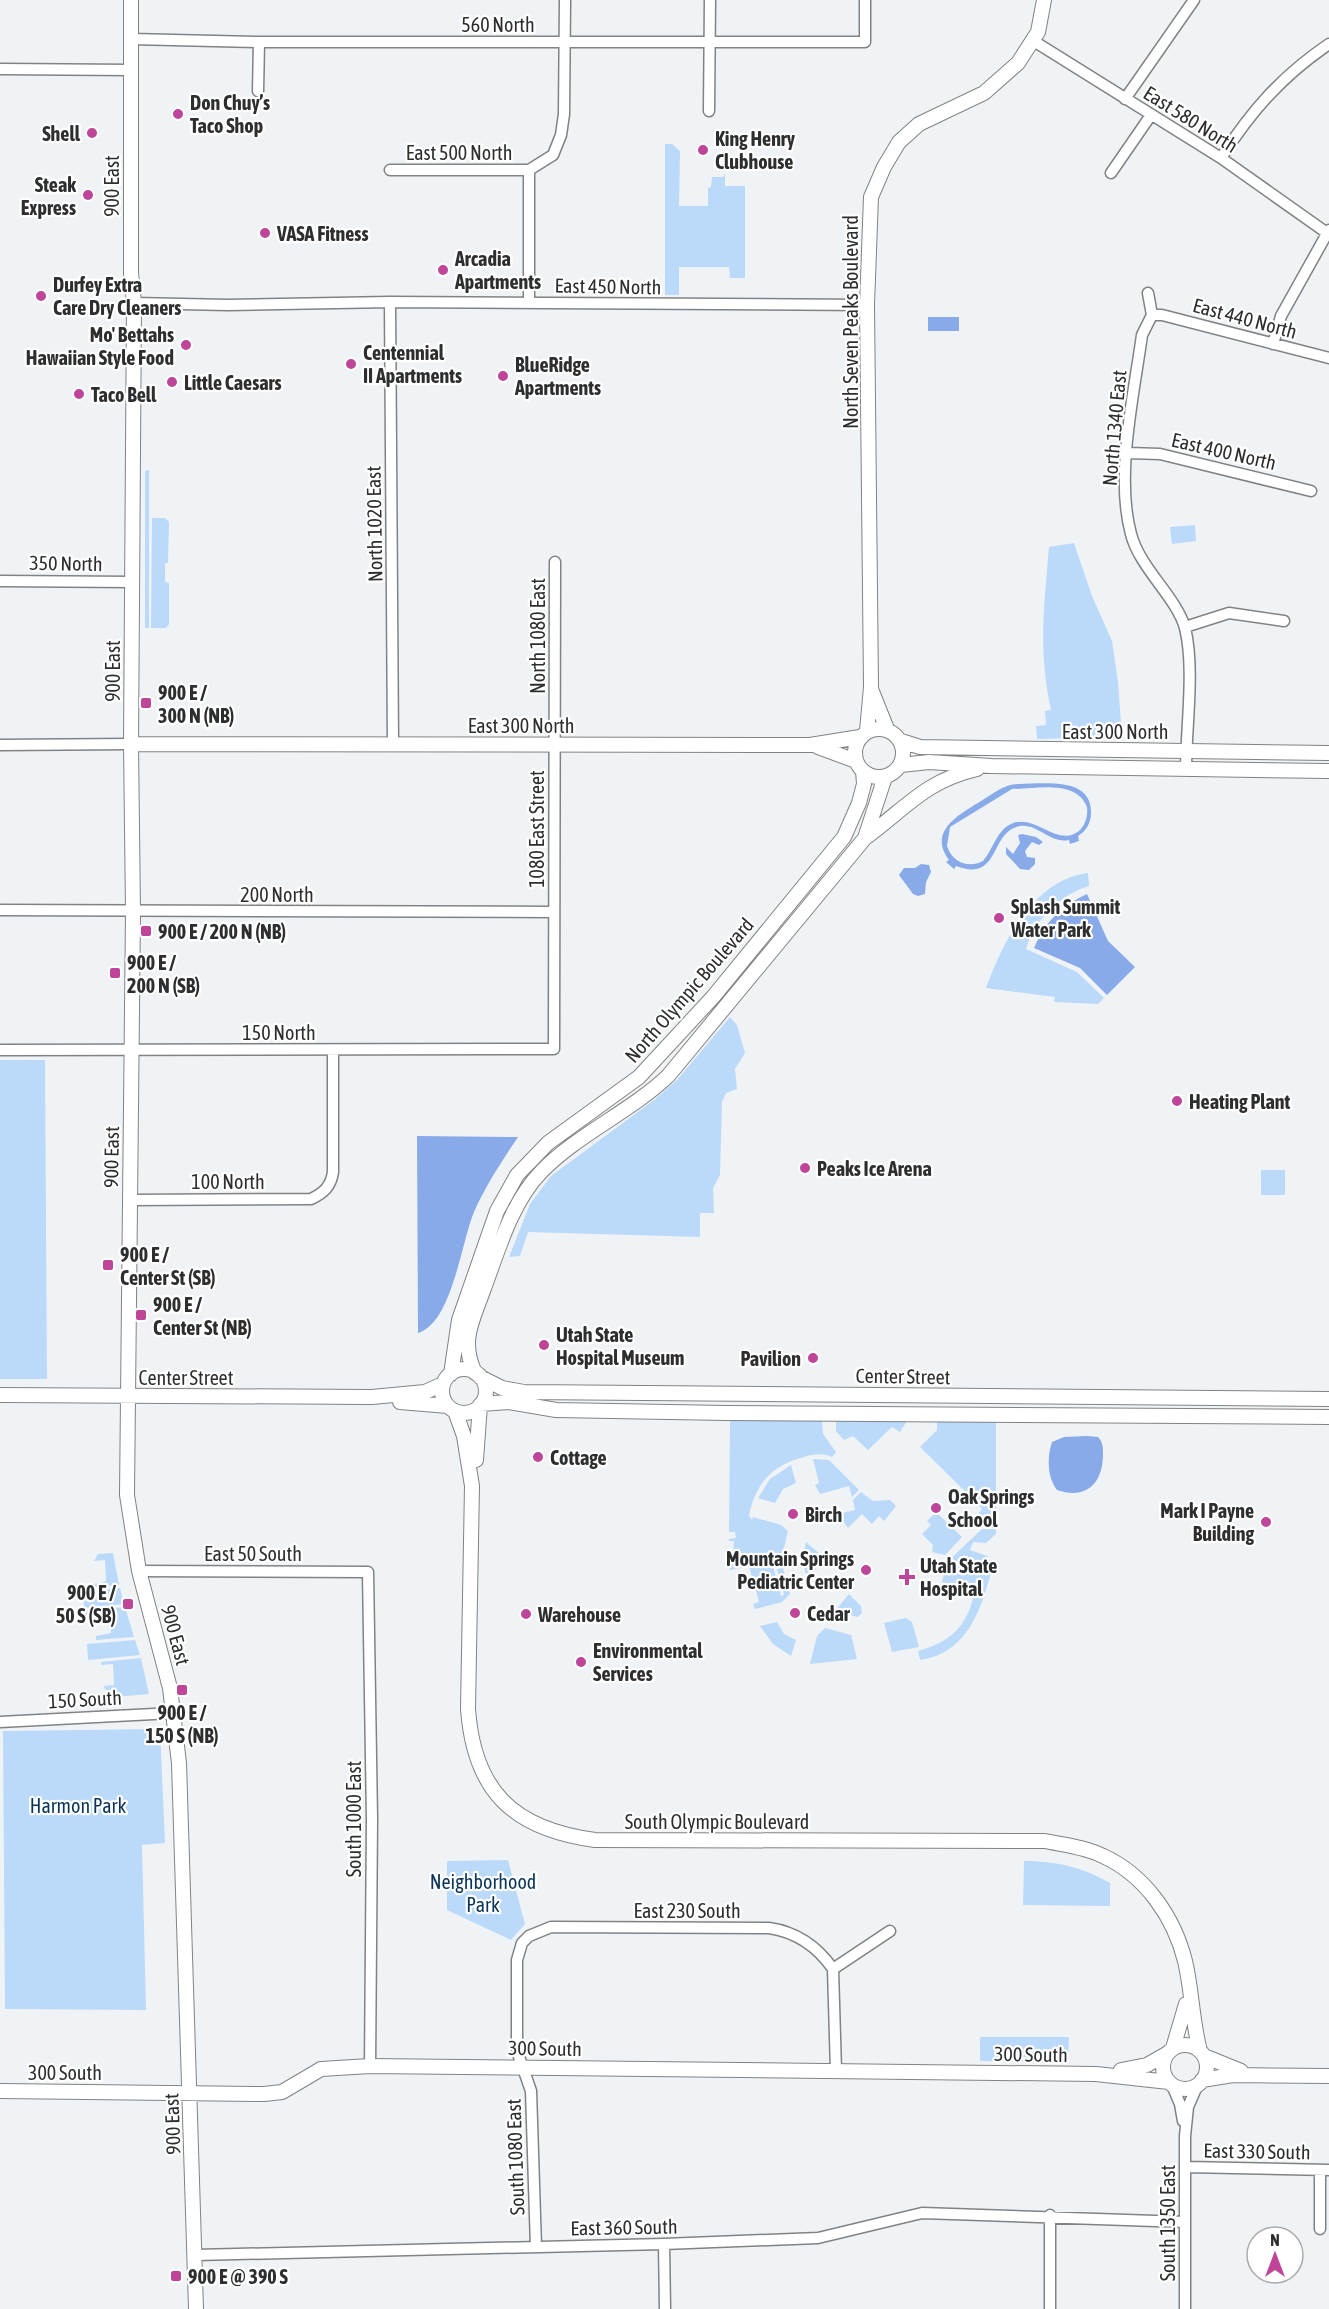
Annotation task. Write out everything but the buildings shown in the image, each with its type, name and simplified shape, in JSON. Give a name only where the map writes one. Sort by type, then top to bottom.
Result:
[{"type":"street","name":"900 East","points":[[131,0],[131,273],[134,303],[131,744],[133,912],[127,1495],[139,1570],[170,1688],[179,1763],[196,2309]]},
{"type":"street","points":[[529,303],[529,170],[553,155],[561,135],[565,0]]},
{"type":"street","points":[[709,111],[710,0]]},
{"type":"street","name":"560 North","points":[[131,39],[259,42],[865,42],[865,0]]},
{"type":"street","name":"North Seven Peaks Boulevard","points":[[864,734],[871,687],[867,305],[871,197],[884,167],[899,142],[920,124],[944,110],[973,100],[995,85],[1018,63],[1038,32],[1044,0]]},
{"type":"street","points":[[1125,99],[1194,0]]},
{"type":"street","name":"East 580 North","points":[[1032,40],[1221,158],[1328,231]]},
{"type":"street","points":[[258,91],[259,42]]},
{"type":"street","points":[[1221,158],[1240,128],[1266,96],[1296,66],[1329,44]]},
{"type":"street","points":[[0,69],[131,70]]},
{"type":"street","points":[[1111,172],[1151,116]]},
{"type":"street","name":"East 500 North","points":[[390,170],[529,170]]},
{"type":"street","points":[[1273,344],[1281,316],[1328,231]]},
{"type":"street","points":[[1148,293],[1152,315]]},
{"type":"street","name":"North 1020 East","points":[[390,302],[393,745]]},
{"type":"street","name":"East 450 North","points":[[134,303],[867,305]]},
{"type":"street","name":"East 440 North","points":[[1152,315],[1162,315],[1329,358]]},
{"type":"street","name":"North 1340 East","points":[[1152,315],[1142,335],[1125,477],[1131,536],[1185,627],[1189,655],[1186,769]]},
{"type":"street","name":"East 400 North","points":[[1128,453],[1160,454],[1311,491]]},
{"type":"street","name":"North 1080 East","points":[[554,745],[555,562]]},
{"type":"street","name":"350 North","points":[[0,581],[132,582]]},
{"type":"street","points":[[1185,627],[1229,613],[1284,621]]},
{"type":"street","name":"North Seven Peaks Boulevard","points":[[871,687],[887,729]]},
{"type":"street","points":[[887,729],[901,741],[904,756],[901,765],[885,777],[870,776],[859,766],[854,751],[864,734],[887,729]]},
{"type":"street","name":"East 300 North","points":[[131,744],[810,745],[864,734]]},
{"type":"street","name":"East 300 North","points":[[901,741],[920,747],[1329,753]]},
{"type":"street","points":[[0,745],[131,744]]},
{"type":"street","name":"1080 East Street","points":[[554,745],[554,912]]},
{"type":"street","name":"East 300 North","points":[[810,745],[859,766]]},
{"type":"street","name":"East 300 North","points":[[901,765],[929,762],[991,766],[1329,771]]},
{"type":"street","name":"North Olympic Boulevard","points":[[447,1379],[459,1320],[497,1210],[517,1175],[548,1143],[639,1077],[713,997],[844,837],[859,803],[864,784],[859,766]]},
{"type":"street","points":[[866,837],[928,787],[956,774],[991,766]]},
{"type":"street","name":"North Olympic Boulevard","points":[[478,1375],[466,1350],[470,1331],[495,1259],[527,1190],[540,1173],[563,1153],[653,1090],[668,1076],[866,837],[885,777]]},
{"type":"street","name":"200 North","points":[[0,910],[554,912]]},
{"type":"street","name":"150 North","points":[[0,1050],[554,1049],[554,912]]},
{"type":"street","name":"100 North","points":[[130,1200],[311,1199],[324,1192],[332,1180],[333,1172],[333,1050]]},
{"type":"street","points":[[463,1370],[478,1375],[485,1388],[481,1405],[469,1412],[451,1408],[442,1396],[447,1379],[463,1370]]},
{"type":"street","name":"Center Street","points":[[478,1375],[502,1388],[524,1392],[1329,1399]]},
{"type":"street","name":"Center Street","points":[[0,1395],[372,1397],[425,1392],[447,1379]]},
{"type":"street","points":[[590,1392],[590,1410]]},
{"type":"street","points":[[716,1394],[716,1413]]},
{"type":"street","points":[[843,1395],[843,1413]]},
{"type":"street","points":[[952,1396],[952,1415]]},
{"type":"street","name":"Center Street","points":[[372,1397],[388,1402],[451,1408]]},
{"type":"street","points":[[1124,1398],[1124,1417]]},
{"type":"street","name":"Center Street","points":[[481,1405],[509,1402],[556,1410],[716,1413],[1329,1417]]},
{"type":"street","name":"South Olympic Boulevard","points":[[481,1405],[472,1486],[468,1709],[470,1736],[478,1765],[490,1786],[505,1803],[529,1822],[561,1835],[594,1840],[1045,1841],[1077,1847],[1102,1855],[1121,1865],[1144,1886],[1162,1907],[1176,1933],[1189,1984],[1191,2017],[1202,2054]]},
{"type":"street","name":"South Olympic Boulevard","points":[[451,1408],[466,1442],[472,1486]]},
{"type":"street","name":"East 50 South","points":[[139,1570],[368,1572]]},
{"type":"street","name":"South 1000 East","points":[[368,1572],[372,1819],[370,2066]]},
{"type":"street","name":"150 South","points":[[0,1722],[173,1713]]},
{"type":"street","name":"East 230 South","points":[[529,1936],[551,1927],[769,1928],[781,1930],[808,1942],[833,1969]]},
{"type":"street","points":[[836,2070],[833,1969],[890,1931]]},
{"type":"street","name":"South 1080 East","points":[[529,1936],[522,1943],[517,1960],[517,2051],[531,2091],[536,2247]]},
{"type":"street","name":"South Olympic Boulevard","points":[[1170,2050],[1182,2026],[1189,1984]]},
{"type":"street","points":[[1270,2074],[1237,2070],[1187,2045],[1170,2050],[1163,2066],[1171,2083],[1186,2089],[1200,2082],[1233,2075],[1329,2076]]},
{"type":"street","name":"300 South","points":[[1095,2074],[1137,2068],[1170,2050]]},
{"type":"street","points":[[1200,2082],[1206,2070],[1202,2054]]},
{"type":"street","name":"300 South","points":[[0,2091],[264,2094],[282,2091],[321,2069],[370,2066],[1095,2074],[1171,2083]]},
{"type":"street","name":"South 1350 East","points":[[1185,2309],[1185,2136],[1188,2107],[1200,2082]]},
{"type":"street","name":"South 1350 East","points":[[1171,2083],[1180,2104],[1185,2136]]},
{"type":"street","name":"East 330 South","points":[[1185,2167],[1324,2170]]},
{"type":"street","points":[[1320,2229],[1324,2170]]},
{"type":"street","name":"East 360 South","points":[[196,2255],[818,2238],[922,2213],[1050,2215],[1185,2222]]},
{"type":"street","points":[[1050,2215],[1050,2309]]},
{"type":"street","points":[[664,2244],[665,2309]]},
{"type":"green space","points":[[665,144],[672,144],[680,151],[679,206],[708,206],[708,188],[711,187],[712,177],[723,177],[725,174],[725,186],[745,186],[745,278],[730,278],[729,267],[679,267],[679,295],[665,295]]},
{"type":"green space","points":[[149,470],[149,628],[145,628],[145,471]]},
{"type":"green space","points":[[152,518],[165,518],[169,522],[165,582],[169,583],[169,624],[166,628],[151,628]]},
{"type":"green space","points":[[1195,525],[1196,541],[1172,544],[1170,527]]},
{"type":"green space","points":[[1074,543],[1092,596],[1112,641],[1122,737],[1037,739],[1036,726],[1046,725],[1045,711],[1051,710],[1043,648],[1049,547]]},
{"type":"green space","points":[[1088,873],[1089,886],[1058,902],[1050,910],[1035,928],[1026,949],[1077,972],[1104,998],[1098,1004],[1054,1002],[1055,997],[986,988],[1011,933],[1036,900],[1051,887],[1069,878]]},
{"type":"green space","points":[[730,1017],[737,1025],[745,1053],[735,1069],[737,1089],[726,1093],[722,1102],[720,1175],[713,1188],[714,1213],[700,1213],[700,1237],[528,1232],[520,1256],[509,1257],[530,1204],[551,1176],[654,1100],[677,1080]]},
{"type":"green space","points":[[0,1060],[45,1060],[47,1379],[0,1379]]},
{"type":"green space","points":[[1261,1170],[1285,1170],[1285,1195],[1261,1195]]},
{"type":"green space","points":[[730,1419],[822,1420],[823,1434],[836,1452],[832,1457],[822,1454],[811,1455],[783,1465],[767,1478],[756,1494],[749,1516],[752,1520],[753,1517],[781,1525],[788,1531],[782,1556],[771,1559],[781,1596],[784,1595],[777,1569],[783,1568],[790,1594],[782,1602],[755,1609],[753,1604],[759,1602],[749,1566],[730,1570],[729,1557],[733,1557],[734,1541],[729,1541],[729,1539],[736,1538],[735,1532],[729,1532]]},
{"type":"green space","points":[[908,1419],[900,1432],[892,1427],[868,1450],[853,1436],[844,1440],[836,1431],[836,1420]]},
{"type":"green space","points":[[937,1420],[996,1420],[996,1526],[984,1526],[986,1524],[977,1516],[982,1509],[920,1447],[937,1430]]},
{"type":"green space","points":[[813,1459],[829,1460],[859,1490],[852,1497],[849,1486],[820,1494],[815,1485],[819,1483]]},
{"type":"green space","points":[[791,1465],[796,1483],[783,1489],[775,1503],[758,1498],[770,1479]]},
{"type":"green space","points":[[861,1492],[873,1501],[890,1500],[896,1506],[884,1521],[879,1516],[872,1524],[862,1514],[848,1528],[838,1514],[855,1510],[853,1500]]},
{"type":"green space","points":[[936,1512],[962,1537],[945,1555],[932,1552],[933,1545],[922,1534],[931,1525],[927,1521]]},
{"type":"green space","points":[[982,1529],[996,1529],[996,1534],[986,1543],[973,1542],[970,1550],[987,1556],[993,1565],[978,1612],[962,1638],[951,1648],[937,1656],[920,1660],[918,1651],[948,1638],[967,1616],[974,1594],[946,1586],[942,1582],[947,1562]]},
{"type":"green space","points":[[806,1542],[826,1559],[807,1578],[802,1560]]},
{"type":"green space","points":[[113,1553],[119,1585],[95,1587],[94,1584],[106,1581],[105,1560],[94,1561],[98,1554]]},
{"type":"green space","points":[[120,1588],[124,1604],[84,1608],[83,1591]]},
{"type":"green space","points":[[849,1594],[861,1606],[862,1613],[858,1617],[835,1611]]},
{"type":"green space","points":[[125,1607],[134,1637],[96,1640],[96,1636],[111,1633],[110,1614],[80,1616],[84,1611]]},
{"type":"green space","points":[[906,1618],[912,1622],[919,1647],[892,1652],[884,1623]]},
{"type":"green space","points":[[777,1622],[784,1634],[796,1640],[791,1656],[773,1644],[760,1626]]},
{"type":"green space","points":[[825,1628],[851,1635],[857,1659],[810,1664],[817,1636]]},
{"type":"green space","points":[[135,1640],[140,1655],[88,1660],[87,1644]]},
{"type":"green space","points":[[141,1658],[149,1694],[114,1697],[104,1688],[104,1686],[114,1685],[113,1664],[101,1665],[101,1662]]},
{"type":"green space","name":"Harmon Park","points":[[160,1729],[165,1843],[142,1845],[146,2010],[5,2009],[3,1731]]},
{"type":"green space","name":"Neighborhood Park","points":[[508,1860],[525,1924],[511,1940],[447,1910],[447,1861]]},
{"type":"green space","points":[[1024,1861],[1068,1866],[1100,1877],[1110,1883],[1110,1906],[1023,1905]]},
{"type":"green space","points":[[980,2037],[1069,2037],[1068,2063],[980,2061]]},
{"type":"water","points":[[928,317],[959,317],[959,331],[928,331]]},
{"type":"water","points":[[1053,783],[1075,788],[1084,793],[1089,801],[1091,817],[1088,826],[1078,836],[1079,841],[1070,844],[1069,840],[1056,839],[1033,828],[1020,826],[1010,830],[1003,837],[988,862],[981,868],[970,869],[956,866],[954,869],[946,862],[949,860],[943,850],[944,832],[964,812],[994,793],[1014,784]],"holes":[[[1043,787],[1074,792],[1082,798],[1087,807],[1083,827],[1073,835],[1064,836],[1029,823],[1011,824],[998,836],[983,861],[966,864],[957,860],[949,852],[947,846],[950,827],[1012,789]]]},
{"type":"water","points":[[1018,835],[1036,837],[1043,842],[1039,845],[1032,842],[1025,851],[1027,857],[1035,858],[1035,864],[1029,870],[1020,869],[1006,854],[1006,847],[1013,854],[1020,843]]},
{"type":"water","points":[[921,864],[929,865],[931,872],[926,882],[925,894],[918,896],[913,894],[899,875],[904,868],[915,868]]},
{"type":"water","points":[[1087,894],[1108,941],[1135,967],[1107,995],[1080,968],[1034,948],[1043,931],[1055,916],[1062,909]]},
{"type":"water","points":[[417,1136],[518,1137],[500,1164],[474,1212],[454,1280],[439,1314],[430,1326],[418,1333]]},
{"type":"water","points":[[1064,1437],[1098,1437],[1102,1445],[1102,1464],[1096,1481],[1085,1491],[1077,1493],[1057,1490],[1051,1479],[1049,1467],[1052,1442]]},
{"type":"place","name":"Don Chuy’s Taco Shop","points":[[178,114]]},
{"type":"place","name":"Shell","points":[[92,133]]},
{"type":"place","name":"King Henry Clubhouse","points":[[703,150]]},
{"type":"place","name":"Steak Express","points":[[88,195]]},
{"type":"place","name":"VASA Fitness","points":[[265,233]]},
{"type":"place","name":"Arcadia Apartments","points":[[443,270]]},
{"type":"place","name":"Durfey Extra Care Dry Cleaners","points":[[41,296]]},
{"type":"place","name":"Mo' Bettahs Hawaiian Style Food","points":[[186,345]]},
{"type":"place","name":"Centennial II Apartments","points":[[351,364]]},
{"type":"place","name":"BlueRidge Apartments","points":[[503,376]]},
{"type":"place","name":"Little Caesars","points":[[172,382]]},
{"type":"place","name":"Taco Bell","points":[[79,394]]},
{"type":"place","name":"900 E / 300 N (NB)","points":[[146,703]]},
{"type":"place","name":"Splash Summit Water Park","points":[[999,918]]},
{"type":"place","name":"900 E / 200 N (NB)","points":[[146,931]]},
{"type":"place","name":"900 E / 200 N (SB)","points":[[115,973]]},
{"type":"place","name":"Heating Plant","points":[[1177,1101]]},
{"type":"place","name":"Peaks Ice Arena","points":[[805,1168]]},
{"type":"place","name":"900 E / Center St (SB)","points":[[108,1265]]},
{"type":"place","name":"900 E / Center St (NB)","points":[[141,1315]]},
{"type":"place","name":"Utah State Hospital Museum","points":[[544,1345]]},
{"type":"place","name":"Pavilion","points":[[813,1358]]},
{"type":"place","name":"Cottage","points":[[538,1457]]},
{"type":"place","name":"Oak Springs School","points":[[936,1508]]},
{"type":"place","name":"Birch","points":[[793,1514]]},
{"type":"place","name":"Mark I Payne Building","points":[[1266,1522]]},
{"type":"place","name":"Mountain Springs Pediatric Center","points":[[866,1570]]},
{"type":"place","name":"Utah State Hospital","points":[[907,1577]]},
{"type":"place","name":"900 E / 50 S (SB)","points":[[128,1604]]},
{"type":"place","name":"Cedar","points":[[795,1613]]},
{"type":"place","name":"Warehouse","points":[[526,1614]]},
{"type":"place","name":"Environmental Services","points":[[581,1662]]},
{"type":"place","name":"900 E / 150 S (NB)","points":[[182,1690]]},
{"type":"place","name":"900 E @ 390 S","points":[[176,2276]]}]
